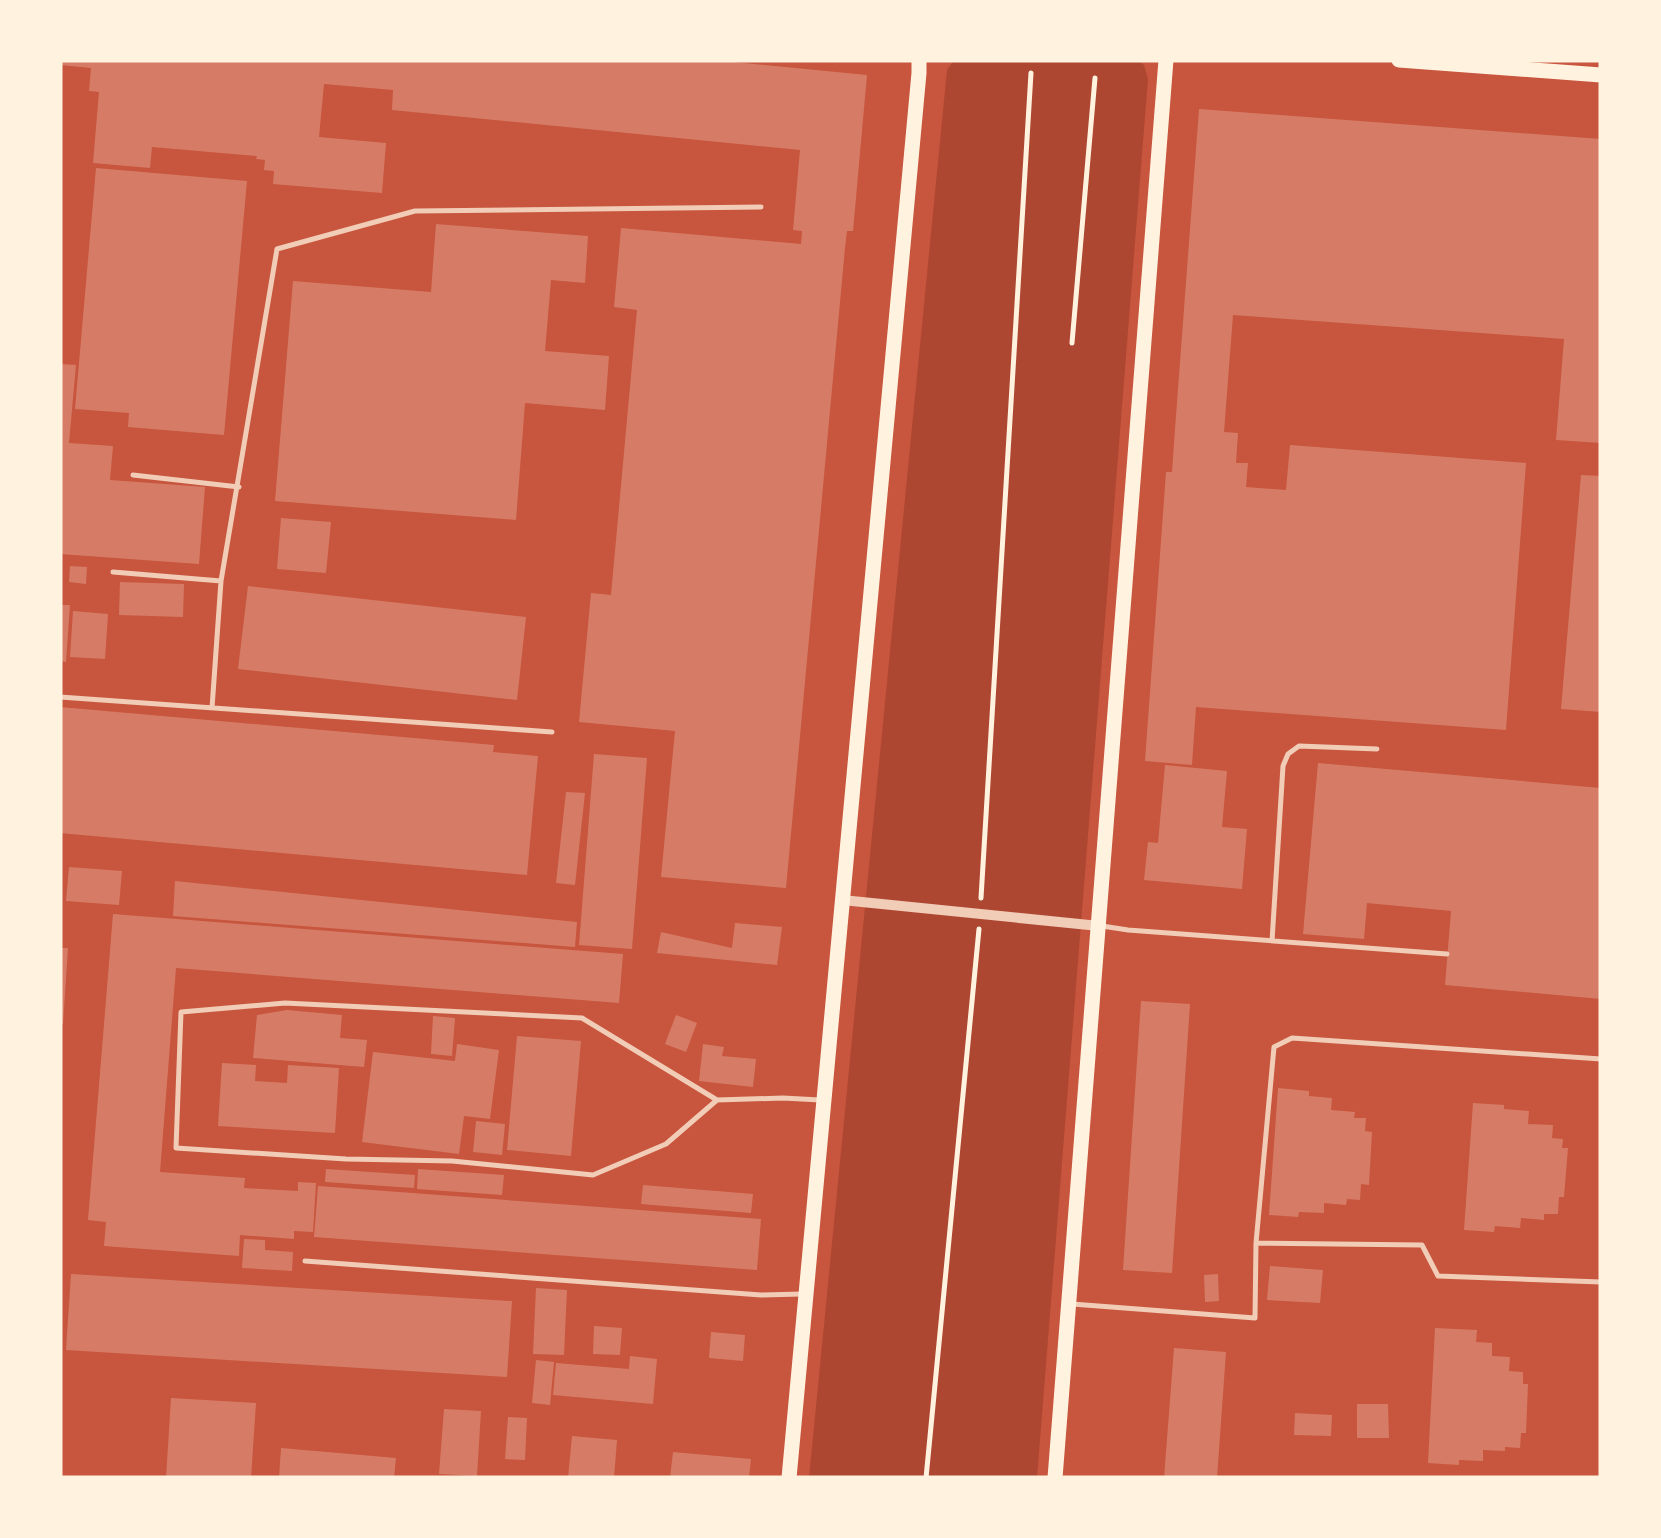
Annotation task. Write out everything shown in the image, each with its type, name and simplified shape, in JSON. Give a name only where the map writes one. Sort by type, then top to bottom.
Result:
[{"type":"main road","points":[[789,1478],[920,73],[918,60]]},
{"type":"main road","points":[[1056,1478],[1166,60]]},
{"type":"main road","points":[[1399,60],[1601,76]]},
{"type":"street","points":[[842,900],[1098,926]]},
{"type":"lane","points":[[212,708],[221,581],[277,249],[416,211],[761,207]]},
{"type":"lane","points":[[133,475],[239,486]]},
{"type":"lane","points":[[113,572],[221,581]]},
{"type":"lane","points":[[60,697],[552,732]]},
{"type":"lane","points":[[1272,941],[1283,766],[1288,754],[1299,746],[1377,749]]},
{"type":"lane","points":[[1098,926],[1448,954]]},
{"type":"lane","points":[[717,1100],[666,1144],[593,1176],[452,1160],[346,1159],[176,1148],[180,1012],[285,1003],[582,1018],[717,1100],[823,1100]]},
{"type":"lane","points":[[1069,1304],[1255,1318],[1256,1242],[1274,1047],[1292,1038],[1601,1059]]},
{"type":"lane","points":[[1256,1242],[1422,1245],[1438,1276],[1601,1282]]},
{"type":"lane","points":[[305,1261],[741,1293],[805,1294]]},
{"type":"path","points":[[926,1478],[980,914],[1030,74]]},
{"type":"path","points":[[1072,343],[1095,78]]},
{"type":"shaded area","points":[[954,60],[1137,60],[1144,65],[1148,79],[1037,1478],[809,1478],[947,70]]},
{"type":"building","points":[[60,60],[713,60],[867,75],[853,231],[847,231],[845,248],[786,888],[661,877],[675,731],[579,722],[591,593],[611,595],[637,310],[614,307],[621,228],[801,244],[802,231],[793,230],[800,150],[392,110],[393,90],[324,84],[319,137],[386,143],[382,193],[273,184],[274,171],[264,170],[265,160],[256,159],[257,156],[152,147],[150,168],[93,163],[99,92],[89,91],[91,68],[60,65]]},
{"type":"building","points":[[1199,109],[1601,139],[1601,443],[1556,440],[1564,339],[1233,315],[1224,432],[1238,433],[1236,463],[1248,463],[1246,487],[1286,490],[1290,445],[1526,463],[1506,730],[1196,707],[1192,765],[1145,761],[1166,472],[1172,472]]},
{"type":"building","points":[[96,168],[247,181],[224,435],[128,427],[129,413],[75,409]]},
{"type":"building","points":[[436,224],[588,236],[585,283],[551,280],[545,351],[609,356],[605,410],[525,403],[516,520],[275,501],[293,281],[431,292]]},
{"type":"building","points":[[60,364],[76,365],[69,443],[113,446],[110,480],[205,487],[199,564],[60,554]]},
{"type":"building","points":[[1581,475],[1601,476],[1601,712],[1561,709]]},
{"type":"building","points":[[281,518],[331,522],[326,573],[277,569]]},
{"type":"building","points":[[70,566],[87,567],[86,584],[69,582]]},
{"type":"building","points":[[120,582],[184,584],[183,617],[119,615]]},
{"type":"building","points":[[248,586],[526,617],[517,700],[238,669]]},
{"type":"building","points":[[60,605],[70,605],[66,662],[60,661]]},
{"type":"building","points":[[73,611],[108,614],[105,659],[70,657]]},
{"type":"building","points":[[60,707],[494,745],[493,752],[538,756],[527,875],[60,833]]},
{"type":"building","points":[[594,754],[647,758],[632,949],[579,945]]},
{"type":"building","points":[[1318,763],[1601,788],[1601,999],[1445,985],[1451,911],[1367,903],[1364,939],[1303,934]]},
{"type":"building","points":[[1165,765],[1227,771],[1222,827],[1247,829],[1242,889],[1144,880],[1148,842],[1158,843]]},
{"type":"building","points":[[566,792],[585,793],[575,885],[556,883]]},
{"type":"building","points":[[69,867],[122,871],[119,905],[66,901]]},
{"type":"building","points":[[175,881],[577,922],[575,947],[173,916]]},
{"type":"building","points":[[113,914],[623,954],[619,1003],[176,968],[160,1172],[245,1178],[244,1188],[298,1191],[298,1182],[316,1183],[313,1232],[294,1231],[294,1239],[240,1235],[239,1256],[104,1246],[106,1222],[88,1220]]},
{"type":"building","points":[[735,923],[782,927],[777,965],[657,953],[661,932],[732,948]]},
{"type":"building","points":[[60,948],[68,948],[63,1024],[60,1024]]},
{"type":"building","points":[[1141,1001],[1190,1004],[1172,1273],[1123,1270]]},
{"type":"building","points":[[287,1010],[342,1015],[340,1038],[367,1040],[364,1067],[253,1058],[257,1015]]},
{"type":"building","points":[[676,1015],[697,1023],[686,1052],[665,1044]]},
{"type":"building","points":[[433,1016],[455,1018],[452,1056],[431,1054]]},
{"type":"building","points":[[517,1036],[581,1041],[571,1156],[507,1150]]},
{"type":"building","points":[[457,1044],[499,1050],[490,1119],[464,1116],[459,1154],[362,1142],[373,1052],[455,1061]]},
{"type":"building","points":[[703,1044],[724,1047],[722,1056],[756,1059],[753,1087],[699,1081]]},
{"type":"building","points":[[222,1063],[256,1065],[255,1081],[287,1083],[288,1065],[339,1068],[335,1133],[218,1126]]},
{"type":"building","points":[[1278,1088],[1332,1098],[1331,1110],[1355,1112],[1354,1118],[1366,1118],[1365,1131],[1372,1132],[1369,1185],[1361,1184],[1360,1200],[1347,1199],[1346,1205],[1324,1203],[1324,1213],[1299,1212],[1298,1217],[1269,1215]]},
{"type":"building","points":[[1473,1103],[1529,1111],[1528,1124],[1553,1125],[1552,1138],[1563,1139],[1562,1148],[1568,1148],[1564,1197],[1559,1197],[1558,1214],[1544,1214],[1544,1220],[1521,1218],[1520,1228],[1495,1226],[1494,1232],[1464,1230]]},
{"type":"building","points":[[476,1121],[505,1124],[502,1155],[473,1152]]},
{"type":"building","points":[[326,1169],[415,1175],[414,1188],[325,1182]]},
{"type":"building","points":[[418,1169],[504,1175],[502,1195],[417,1189]]},
{"type":"building","points":[[643,1185],[753,1194],[751,1213],[641,1204]]},
{"type":"building","points":[[318,1186],[761,1219],[757,1270],[314,1237]]},
{"type":"building","points":[[244,1239],[265,1240],[265,1250],[293,1252],[292,1271],[242,1268]]},
{"type":"building","points":[[1270,1266],[1323,1270],[1320,1303],[1267,1300]]},
{"type":"building","points":[[71,1274],[512,1301],[507,1377],[66,1350]]},
{"type":"building","points":[[1218,1274],[1219,1301],[1205,1302],[1204,1275]]},
{"type":"building","points":[[536,1288],[567,1290],[564,1355],[533,1354]]},
{"type":"building","points":[[594,1326],[622,1328],[620,1355],[593,1354]]},
{"type":"building","points":[[1435,1328],[1477,1330],[1476,1342],[1492,1343],[1492,1356],[1510,1357],[1509,1371],[1523,1372],[1523,1384],[1528,1384],[1526,1433],[1521,1433],[1520,1448],[1483,1450],[1483,1461],[1459,1460],[1459,1465],[1428,1463]]},
{"type":"building","points":[[711,1332],[745,1335],[743,1361],[709,1358]]},
{"type":"building","points":[[1174,1348],[1226,1352],[1217,1478],[1164,1478]]},
{"type":"building","points":[[630,1356],[657,1359],[653,1404],[553,1395],[556,1363],[629,1369]]},
{"type":"building","points":[[536,1360],[554,1362],[550,1405],[532,1403]]},
{"type":"building","points":[[171,1398],[256,1403],[251,1478],[166,1478]]},
{"type":"building","points":[[1357,1404],[1388,1404],[1389,1438],[1357,1438]]},
{"type":"building","points":[[444,1409],[481,1411],[477,1476],[439,1474]]},
{"type":"building","points":[[1295,1413],[1332,1415],[1331,1436],[1294,1435]]},
{"type":"building","points":[[508,1417],[527,1418],[525,1460],[505,1459]]},
{"type":"building","points":[[572,1436],[617,1440],[614,1478],[568,1478]]},
{"type":"building","points":[[281,1448],[396,1458],[394,1478],[279,1478]]},
{"type":"building","points":[[673,1452],[751,1459],[749,1478],[670,1478]]}]
